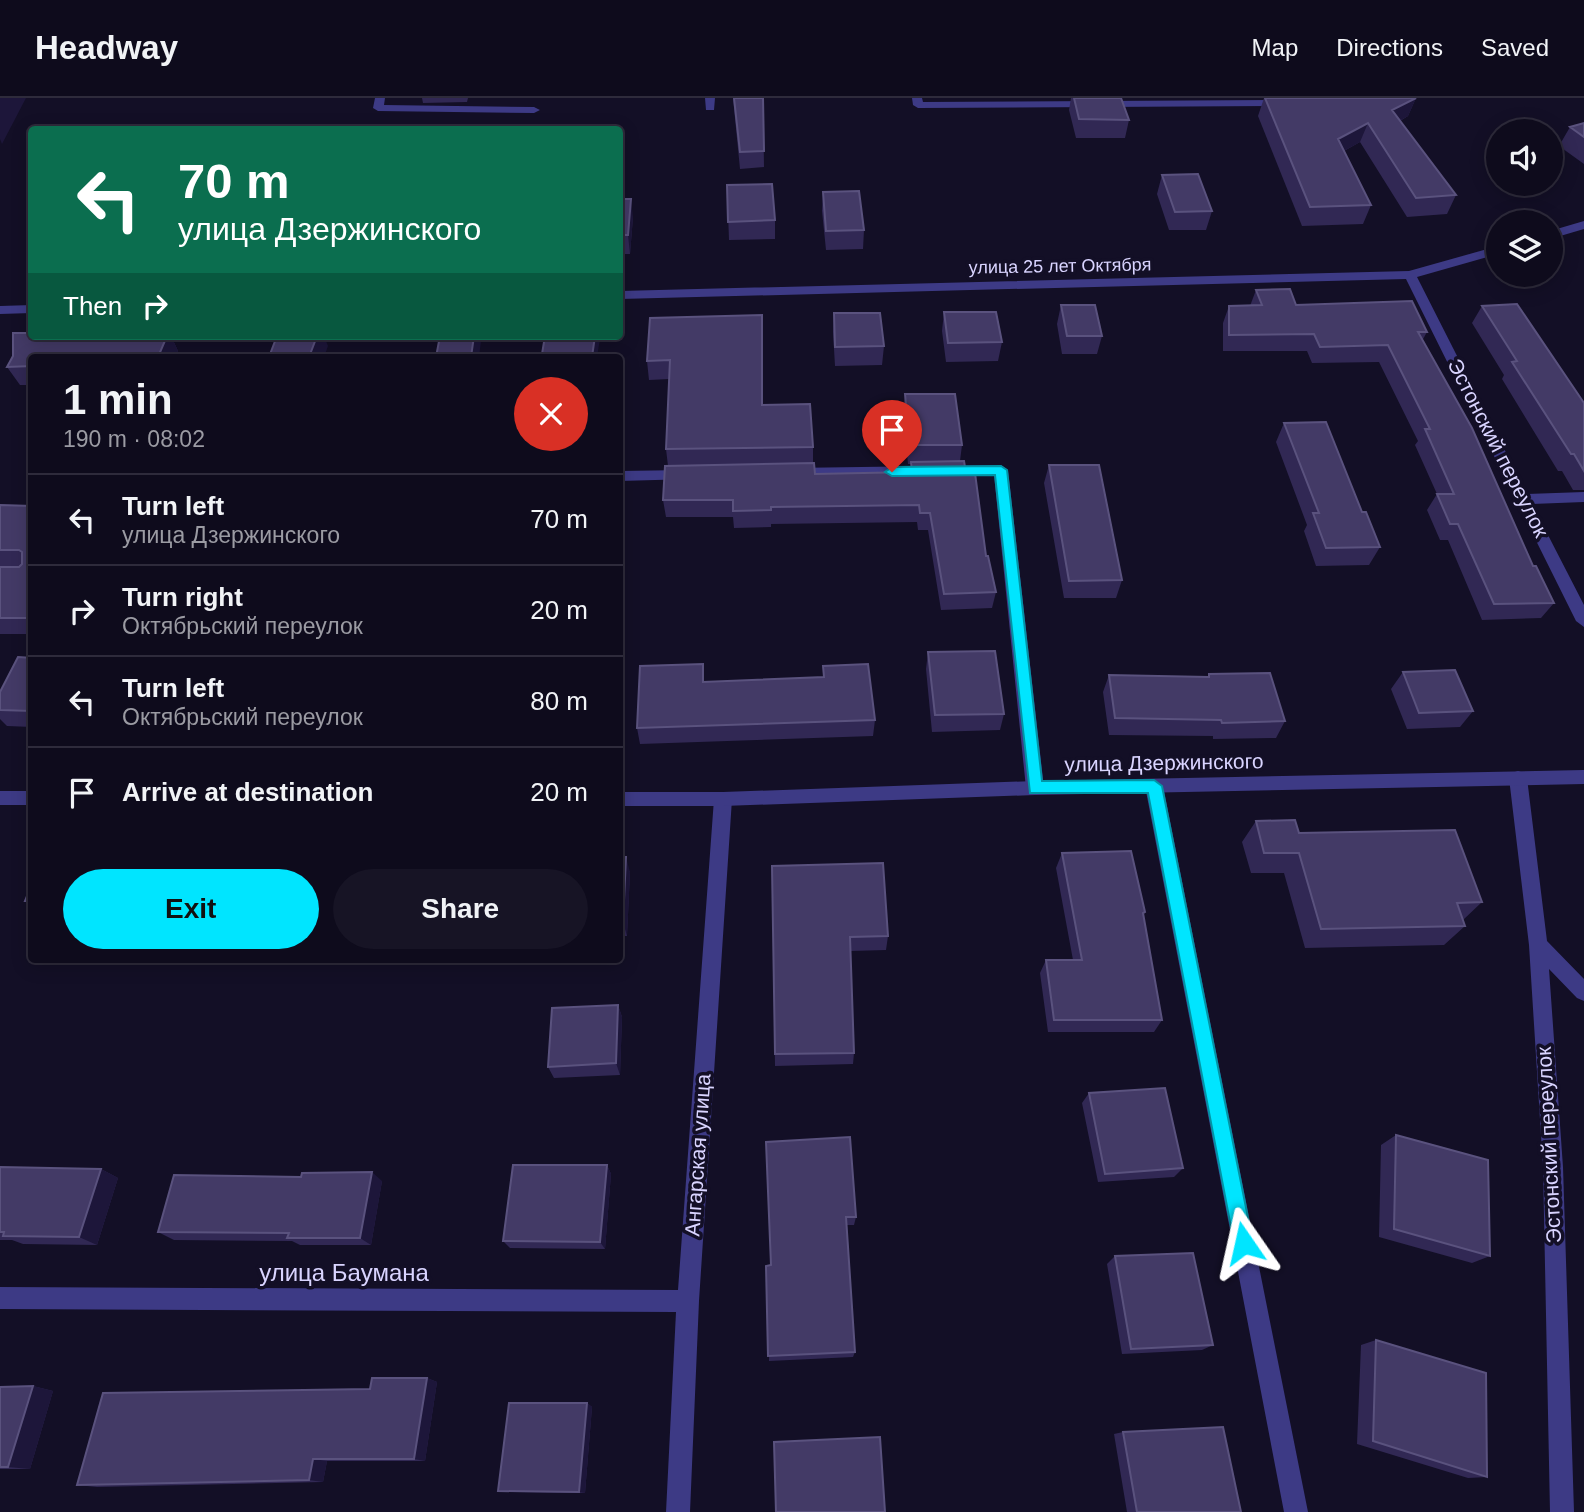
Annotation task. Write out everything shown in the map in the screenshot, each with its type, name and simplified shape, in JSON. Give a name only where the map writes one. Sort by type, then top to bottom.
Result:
[{"type":"street","points":[[380,98],[378,108],[534,110]]},
{"type":"street","points":[[918,101],[1296,103]]},
{"type":"street","points":[[1563,231],[1584,225]]},
{"type":"street","name":"улица 25 лет Октября","points":[[623,295],[1410,275],[1486,253]]},
{"type":"street","name":"Эстонский переулок","points":[[1410,275],[1525,499],[1584,621]]},
{"type":"street","points":[[0,310],[28,309]]},
{"type":"street","points":[[769,474],[1001,470],[1035,788]]},
{"type":"street","points":[[623,476],[701,475]]},
{"type":"street","points":[[1525,499],[1584,497]]},
{"type":"street","name":"улица Дзержинского","points":[[623,799],[723,799],[1035,788],[1584,777]]},
{"type":"street","name":"Эстонский переулок","points":[[1518,778],[1538,945],[1553,1167],[1564,1511]]},
{"type":"street","points":[[1154,786],[1296,1512]]},
{"type":"street","points":[[0,798],[28,798]]},
{"type":"street","name":"Ангарская улица","points":[[678,1512],[688,1301],[723,799]]},
{"type":"street","points":[[1538,945],[1584,992]]},
{"type":"street","name":"улица Баумана","points":[[0,1298],[688,1301]]},
{"type":"building","points":[[734,98],[763,98],[764,151],[740,152]]},
{"type":"building","points":[[1074,98],[1121,98],[1129,120],[1079,119]]},
{"type":"building","points":[[1265,98],[1416,98],[1392,110],[1456,195],[1416,198],[1368,123],[1338,139],[1371,205],[1310,207]]},
{"type":"building","points":[[1584,123],[1584,137],[1570,127]]},
{"type":"building","points":[[1198,174],[1212,211],[1175,212],[1162,175]]},
{"type":"building","points":[[772,184],[775,220],[728,222],[727,185]]},
{"type":"building","points":[[859,191],[864,230],[826,231],[823,192]]},
{"type":"building","points":[[623,199],[631,199],[628,235],[623,235]]},
{"type":"building","points":[[1290,289],[1296,305],[1412,301],[1427,332],[1418,332],[1472,428],[1533,566],[1536,566],[1554,603],[1494,604],[1458,524],[1450,524],[1437,494],[1454,494],[1425,429],[1430,429],[1388,345],[1320,347],[1314,334],[1229,335],[1229,306],[1262,305],[1256,290]]},
{"type":"building","points":[[1517,304],[1584,403],[1584,471],[1512,362],[1517,361],[1482,306]]},
{"type":"building","points":[[1061,305],[1095,305],[1102,336],[1067,336]]},
{"type":"building","points":[[944,312],[996,312],[1002,342],[948,343]]},
{"type":"building","points":[[834,313],[880,313],[884,346],[835,347]]},
{"type":"building","points":[[762,315],[762,405],[810,404],[813,447],[666,449],[670,360],[647,361],[650,318]]},
{"type":"building","points":[[13,333],[28,333],[28,340],[165,340],[159,354],[28,354],[28,366],[7,367],[13,356]]},
{"type":"building","points":[[275,340],[315,340],[310,354],[270,354]]},
{"type":"building","points":[[439,340],[473,340],[471,354],[437,354]]},
{"type":"building","points":[[544,340],[594,340],[592,354],[542,354]]},
{"type":"building","points":[[905,394],[955,394],[962,445],[910,445]]},
{"type":"building","points":[[1326,422],[1362,512],[1366,512],[1380,547],[1326,548],[1313,513],[1319,513],[1284,423]]},
{"type":"building","points":[[964,461],[966,473],[975,473],[986,556],[996,592],[944,594],[930,513],[920,513],[919,505],[771,507],[771,510],[733,511],[733,500],[663,500],[665,466],[814,463],[815,474],[912,472],[911,462]]},
{"type":"building","points":[[1049,465],[1099,465],[1122,580],[1069,581]]},
{"type":"building","points":[[0,505],[28,506],[28,618],[0,618],[0,567],[19,567],[22,564],[22,552],[0,550]]},
{"type":"building","points":[[995,651],[1004,714],[935,715],[928,652]]},
{"type":"building","points":[[18,657],[28,658],[28,711],[0,710],[0,692]]},
{"type":"building","points":[[703,664],[703,682],[824,677],[823,666],[868,664],[875,720],[637,728],[640,666]]},
{"type":"building","points":[[1455,670],[1473,711],[1419,713],[1403,672]]},
{"type":"building","points":[[1270,673],[1285,721],[1222,723],[1221,720],[1115,718],[1109,675],[1209,677],[1209,674]]},
{"type":"building","points":[[1295,820],[1299,833],[1455,830],[1482,902],[1457,903],[1465,926],[1321,929],[1299,853],[1264,853],[1256,821]]},
{"type":"building","points":[[1131,851],[1145,912],[1143,913],[1162,1020],[1054,1020],[1046,960],[1082,960],[1062,853]]},
{"type":"building","points":[[623,857],[626,857],[623,922]]},
{"type":"building","points":[[883,863],[888,936],[850,937],[854,1053],[775,1054],[772,866]]},
{"type":"building","points":[[618,1005],[616,1063],[548,1067],[552,1008]]},
{"type":"building","points":[[1165,1088],[1183,1168],[1105,1174],[1089,1093]]},
{"type":"building","points":[[1396,1135],[1488,1160],[1490,1256],[1394,1229]]},
{"type":"building","points":[[850,1137],[856,1217],[846,1217],[855,1352],[768,1356],[766,1266],[771,1265],[766,1142]]},
{"type":"building","points":[[513,1165],[607,1165],[600,1242],[503,1241]]},
{"type":"building","points":[[0,1167],[101,1169],[79,1237],[3,1236],[4,1232],[0,1232]]},
{"type":"building","points":[[372,1172],[360,1238],[287,1238],[289,1233],[158,1232],[174,1175],[301,1177],[302,1173]]},
{"type":"building","points":[[1193,1253],[1213,1345],[1131,1349],[1115,1256]]},
{"type":"building","points":[[1376,1340],[1486,1373],[1487,1477],[1373,1441]]},
{"type":"building","points":[[372,1378],[427,1378],[414,1459],[313,1459],[309,1480],[77,1485],[103,1393],[370,1389]]},
{"type":"building","points":[[33,1386],[8,1467],[0,1467],[0,1387]]},
{"type":"building","points":[[509,1403],[587,1403],[579,1492],[498,1491]]},
{"type":"building","points":[[1223,1427],[1241,1512],[1137,1512],[1123,1432]]},
{"type":"building","points":[[880,1437],[885,1512],[776,1512],[774,1442]]},
{"type":"route","points":[[892,472],[1001,470],[1035,788],[1154,786],[1244,1243]]}]
